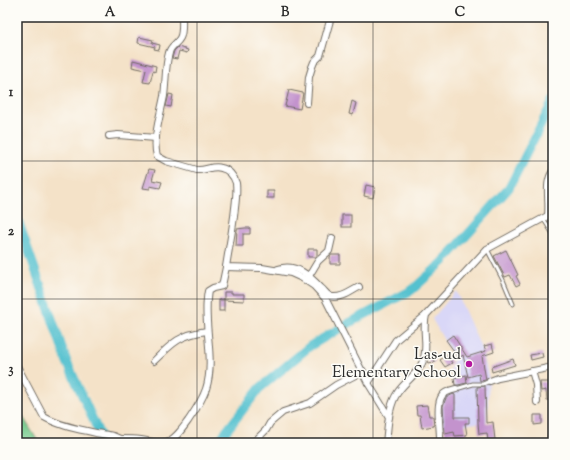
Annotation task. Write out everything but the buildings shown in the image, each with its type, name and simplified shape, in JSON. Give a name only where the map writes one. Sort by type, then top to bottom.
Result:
[{"type":"street","points":[[17,366],[44,417],[60,424],[114,436],[122,441],[143,440],[159,443],[166,442],[173,438],[183,428],[195,411],[206,390],[209,364],[207,331],[208,291],[222,286],[234,223],[236,184],[234,177],[222,168],[213,167],[202,171],[161,160],[157,156],[156,138],[164,95],[168,54],[172,46],[180,39],[182,17]]},
{"type":"street","points":[[307,103],[309,77],[314,62],[320,56],[331,17]]},
{"type":"street","points":[[109,136],[118,135],[156,138]]},
{"type":"street","points":[[368,382],[396,340],[426,315],[487,249],[548,215],[550,205],[548,184],[549,176],[553,171]]},
{"type":"street","points":[[309,276],[318,261],[329,251],[332,238]]},
{"type":"street","points":[[226,267],[277,270],[292,273],[302,278],[319,291],[328,304],[368,382],[389,417]]},
{"type":"street","points":[[277,270],[285,267],[302,271],[327,294],[334,297],[345,295],[359,287]]},
{"type":"street","points":[[386,443],[389,417],[396,394],[421,366],[424,358],[424,323],[426,315]]},
{"type":"street","points":[[154,361],[182,337],[207,331]]},
{"type":"street","points":[[490,381],[553,367]]},
{"type":"street","points":[[253,443],[264,433],[270,423],[283,412],[310,403],[362,369]]},
{"type":"street","points":[[532,371],[536,386],[537,402]]},
{"type":"street","points":[[440,443],[439,405],[441,397],[443,394],[456,389]]},
{"type":"street","points":[[550,443],[553,427]]},
{"type":"lane","points":[[548,215],[553,234]]},
{"type":"lane","points":[[487,249],[503,280],[513,304]]},
{"type":"lane","points":[[456,389],[473,384],[483,384],[490,381]]},
{"type":"shaded area","name":"Las-ud Elementary School","points":[[456,291],[482,350],[489,379],[487,422],[442,427],[440,411],[443,395],[455,390],[450,370],[454,358],[432,319]]},
{"type":"green space","points":[[17,399],[23,417],[39,443],[17,443]]},
{"type":"waterway","points":[[217,443],[260,388],[310,346],[351,322],[412,290],[443,262],[509,188],[553,101]]},
{"type":"waterway","points":[[17,217],[67,362],[99,433],[102,443]]},
{"type":"place","name":"Las-ud Elementary School","points":[[469,364]]}]
